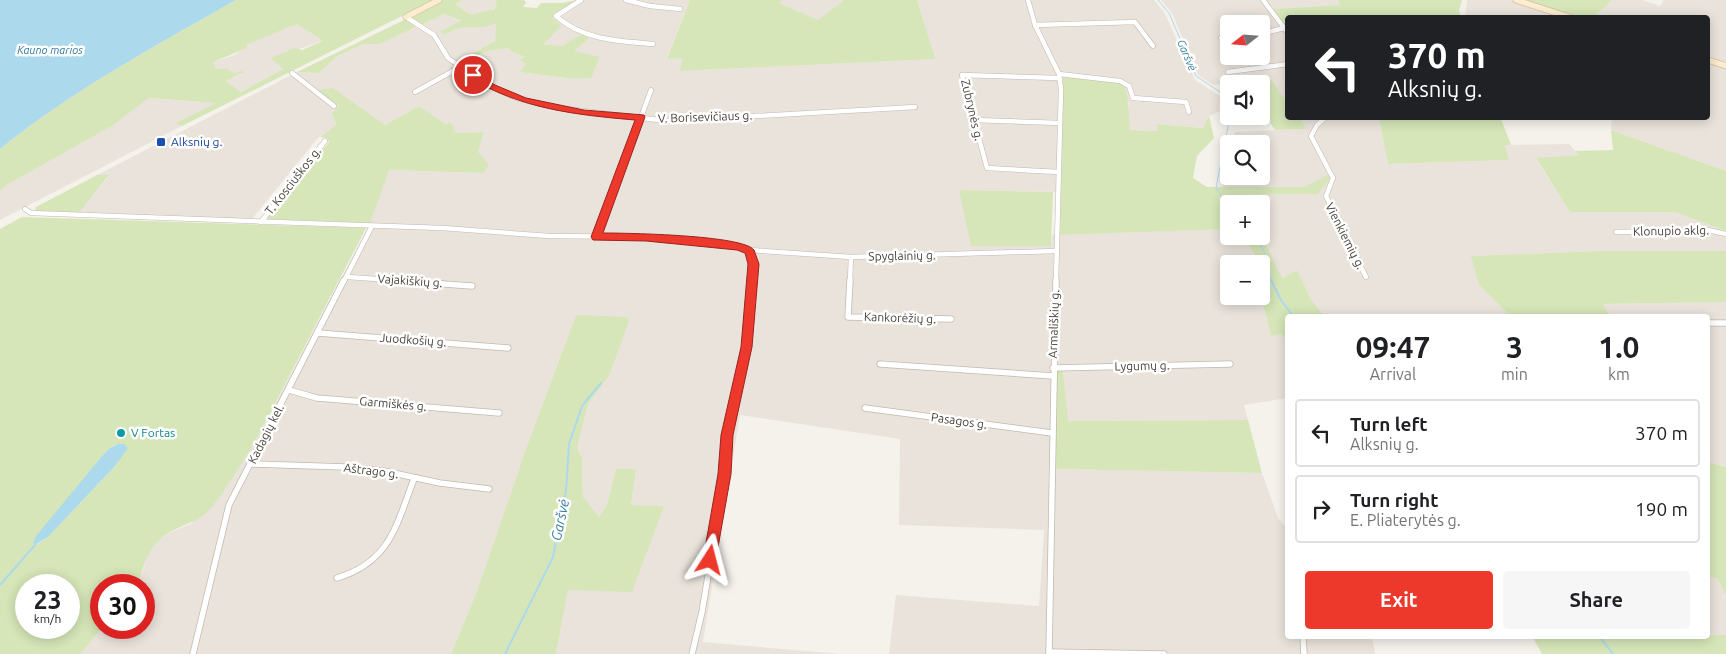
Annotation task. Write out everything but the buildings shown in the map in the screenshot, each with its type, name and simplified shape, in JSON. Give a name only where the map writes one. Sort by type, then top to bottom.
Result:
[{"type":"main road","points":[[406,17],[439,0]]},
{"type":"main road","points":[[1516,0],[1563,15]]},
{"type":"main road","points":[[1710,61],[1726,66]]},
{"type":"street","points":[[582,0],[557,14],[558,19],[595,37],[653,44]]},
{"type":"street","points":[[626,0],[650,6],[680,9]]},
{"type":"street","name":"Armališkių g.","points":[[1028,0],[1035,25],[1059,76],[1060,123],[1053,368],[1049,653]]},
{"type":"street","points":[[1263,0],[1284,28],[1270,32]]},
{"type":"street","name":"V. Borisevičiaus g.","points":[[406,17],[434,35],[448,58],[491,87],[524,100],[584,113],[668,121],[915,107]]},
{"type":"street","points":[[1035,25],[1135,22],[1154,46]]},
{"type":"street","points":[[1228,72],[1285,64]]},
{"type":"street","points":[[414,92],[460,67]]},
{"type":"street","points":[[292,73],[334,106]]},
{"type":"street","name":"Zubrynės g.","points":[[1058,172],[987,168],[962,75],[1059,76]]},
{"type":"street","points":[[1059,76],[1120,81],[1129,86],[1133,98],[1186,102],[1189,112]]},
{"type":"street","points":[[597,237],[651,90]]},
{"type":"street","points":[[973,120],[1060,123]]},
{"type":"street","name":"Vienkiemių g.","points":[[1323,120],[1317,125],[1311,136],[1333,178],[1326,196],[1366,276]]},
{"type":"street","name":"T. Kosciuškos g.","points":[[261,222],[325,141]]},
{"type":"street","points":[[26,209],[31,213],[692,240],[738,246],[749,250],[753,264],[746,347],[727,435],[725,474],[702,612],[692,654]]},
{"type":"street","name":"Kadagių kel.","points":[[193,654],[229,505],[348,277],[372,226]]},
{"type":"street","name":"Klonupio aklg.","points":[[1616,232],[1708,230],[1726,234]]},
{"type":"street","name":"Spyglainių g.","points":[[749,250],[851,257],[1056,250]]},
{"type":"street","name":"Kankorėžių g.","points":[[851,257],[848,317],[951,319]]},
{"type":"street","name":"Vajakiškių g.","points":[[348,277],[472,286]]},
{"type":"street","points":[[1710,323],[1726,323]]},
{"type":"street","name":"Juodkošių g.","points":[[318,333],[508,348]]},
{"type":"street","points":[[880,364],[1053,376]]},
{"type":"street","name":"Lygumų g.","points":[[1053,368],[1230,364]]},
{"type":"street","name":"Garmiškės g.","points":[[289,390],[317,398],[499,413]]},
{"type":"street","name":"Pasagos g.","points":[[865,408],[1052,433]]},
{"type":"street","name":"Aštrago g.","points":[[252,464],[346,467],[384,471],[414,479],[489,489]]},
{"type":"street","points":[[337,578],[353,575],[378,558],[387,542],[414,479]]},
{"type":"street","points":[[1303,639],[1304,654]]},
{"type":"street","points":[[1049,653],[1164,654]]},
{"type":"shaded area","points":[[463,0],[495,0],[498,3],[490,12],[471,15],[455,4]]},
{"type":"shaded area","points":[[577,0],[690,0],[667,58],[682,58],[680,71],[934,59],[917,0],[1154,0],[1164,12],[1195,80],[1220,96],[1220,111],[1209,116],[1203,128],[1158,124],[1158,131],[1130,130],[1127,110],[1129,103],[1063,78],[1061,192],[959,190],[1051,246],[1052,235],[1220,229],[1220,245],[1248,245],[1255,255],[1220,255],[1220,305],[1263,305],[1271,336],[1280,334],[1285,338],[1285,398],[1244,405],[1248,420],[1067,421],[1063,371],[1056,469],[1262,473],[1278,518],[1285,526],[1285,639],[1372,639],[1375,654],[889,654],[896,595],[1039,606],[1044,530],[899,525],[900,439],[740,415],[703,642],[840,654],[556,654],[568,590],[664,506],[631,505],[636,469],[616,469],[607,505],[598,518],[583,497],[582,458],[577,448],[588,404],[609,376],[576,315],[527,446],[476,594],[451,654],[80,654],[93,639],[155,639],[155,574],[142,574],[149,551],[160,539],[171,532],[191,524],[256,440],[370,223],[388,170],[483,173],[478,152],[484,132],[456,133],[419,106],[385,125],[317,91],[339,106],[337,124],[318,138],[252,219],[79,213],[109,176],[97,175],[297,72],[319,73],[336,57],[363,44],[380,44],[444,14],[461,22],[442,31],[443,35],[459,28],[478,27],[496,22],[495,41],[457,62],[464,65],[487,51],[509,48],[510,51],[525,57],[519,61],[527,64],[519,72],[567,78],[590,78],[600,58],[573,51],[589,38],[563,46],[543,46],[554,31],[554,14]]},
{"type":"shaded area","points":[[782,0],[844,0],[818,20],[778,3]]},
{"type":"shaded area","points":[[1161,0],[1338,0],[1341,5],[1272,9],[1285,26],[1285,102],[1270,79],[1270,75],[1220,75],[1220,84],[1213,85],[1198,75],[1172,13]]},
{"type":"shaded area","points":[[1467,0],[1510,0],[1559,15],[1465,15]]},
{"type":"shaded area","points":[[1612,0],[1642,0],[1660,6],[1664,0],[1726,0],[1726,64],[1710,59],[1710,15],[1596,15]]},
{"type":"shaded area","points":[[297,24],[323,41],[272,58],[283,69],[241,92],[226,81],[243,73],[235,74],[216,69],[213,62],[235,55],[246,45]]},
{"type":"shaded area","points":[[1710,63],[1726,68],[1726,171],[1611,130],[1612,120],[1710,120]]},
{"type":"shaded area","points":[[149,98],[217,103],[177,123],[182,126],[0,220],[0,191],[5,186],[112,126]]},
{"type":"shaded area","points":[[1301,120],[1379,120],[1388,164],[1509,160],[1505,145],[1569,144],[1579,155],[1536,159],[1570,212],[1675,212],[1726,231],[1726,251],[1596,251],[1472,256],[1479,285],[1508,314],[1322,314],[1311,299],[1297,270],[1283,278],[1275,269],[1267,245],[1270,245],[1270,195],[1240,195],[1318,194],[1314,184],[1305,187],[1222,188],[1223,185],[1270,185],[1270,135],[1234,135],[1235,132],[1305,129]]},
{"type":"shaded area","points":[[1726,302],[1726,467],[1710,463],[1710,314],[1609,314],[1603,304]]},
{"type":"shaded area","points":[[1710,577],[1717,578],[1726,595],[1726,635],[1710,636]]},
{"type":"green space","points":[[236,0],[434,0],[182,126],[176,123],[216,103],[149,98],[112,126],[5,186],[0,191],[0,149],[85,88]],"holes":[[[297,24],[323,41],[302,50],[295,48],[271,58],[283,69],[241,92],[226,81],[244,72],[241,71],[235,74],[227,69],[216,69],[213,62],[247,48],[246,45]]]},
{"type":"green space","points":[[443,0],[463,0],[455,4],[471,15],[494,9],[497,3],[495,0],[524,0],[526,3],[523,7],[537,8],[541,3],[562,3],[577,0],[554,14],[553,18],[561,26],[543,45],[563,46],[582,34],[589,38],[574,51],[600,57],[591,78],[567,78],[519,72],[526,64],[519,60],[525,57],[510,51],[509,48],[487,51],[461,65],[457,62],[495,41],[496,23],[485,27],[459,28],[443,35],[441,31],[461,21],[444,14],[421,25],[410,17]]},
{"type":"green space","points":[[690,0],[782,0],[779,3],[818,20],[844,0],[917,0],[935,59],[680,71],[682,58],[667,59]]},
{"type":"green space","points":[[1338,0],[1462,0],[1459,10],[1460,15],[1285,15],[1285,26],[1272,9],[1340,5]]},
{"type":"green space","points":[[1520,0],[1612,0],[1596,15],[1569,15]]},
{"type":"green space","points":[[406,19],[416,27],[380,44],[363,44],[336,57],[319,73],[297,72]]},
{"type":"green space","points":[[1063,76],[1125,84],[1130,130],[1158,131],[1157,124],[1203,128],[1209,116],[1214,138],[1197,156],[1193,178],[1207,187],[1305,187],[1328,175],[1331,177],[1318,194],[1220,195],[1220,229],[1060,235]]},
{"type":"green space","points":[[1270,78],[1285,100],[1285,120],[1301,120],[1306,129],[1275,130],[1270,122]]},
{"type":"green space","points":[[333,88],[385,125],[419,106],[445,124],[451,123],[456,133],[484,132],[478,152],[489,165],[483,173],[389,170],[370,223],[266,219],[329,142],[327,138],[320,137],[337,124],[332,114],[339,106],[316,90]]},
{"type":"green space","points":[[1379,120],[1501,120],[1511,145],[1505,145],[1509,160],[1388,164]]},
{"type":"green space","points":[[1611,130],[1726,171],[1726,231],[1675,212],[1570,212],[1536,158],[1579,155],[1575,151],[1613,150]]},
{"type":"green space","points":[[97,175],[109,175],[79,213],[35,211],[36,207]]},
{"type":"green space","points":[[959,190],[1053,192],[1051,246],[971,246]]},
{"type":"green space","name":"V Fortas","points":[[22,217],[366,228],[256,440],[225,489],[206,513],[172,531],[158,541],[149,554],[141,574],[90,574],[90,639],[93,639],[80,654],[0,654],[0,229]],"holes":[[[124,444],[115,466],[48,537],[38,544],[33,542],[102,456],[114,445]]]},
{"type":"green space","points":[[1248,245],[1266,245],[1276,268],[1283,278],[1297,270],[1311,299],[1322,314],[1285,314],[1285,338],[1280,334],[1271,336],[1263,305],[1270,305],[1270,255],[1255,255]]},
{"type":"green space","points":[[1596,251],[1726,251],[1726,302],[1603,304],[1609,314],[1508,314],[1479,285],[1471,256]]},
{"type":"green space","points":[[576,315],[628,317],[628,324],[609,376],[588,404],[577,448],[582,458],[583,497],[599,517],[607,505],[616,469],[636,469],[631,505],[664,506],[632,592],[568,590],[556,654],[451,654],[476,594],[527,446]]},
{"type":"green space","points":[[1056,370],[1063,371],[1068,421],[1248,420],[1262,473],[1056,469]]},
{"type":"green space","points":[[1710,463],[1726,467],[1726,595],[1717,578],[1710,577]]},
{"type":"green space","points":[[1710,635],[1726,635],[1726,654],[1542,654],[1534,639],[1710,639]]},
{"type":"water","name":"Kauno marios","points":[[0,0],[236,0],[85,88],[0,149]]},
{"type":"water","points":[[118,444],[124,444],[128,448],[115,466],[48,537],[35,545],[33,542],[37,535],[102,456],[110,448]]},
{"type":"waterway","name":"Garšvė","points":[[1158,0],[1169,13],[1196,76],[1220,92]]},
{"type":"waterway","name":"Garšvė","points":[[1221,195],[1216,188],[1228,125]]},
{"type":"waterway","name":"Garšvė","points":[[1260,245],[1264,251],[1271,281]]},
{"type":"waterway","name":"Garšvė","points":[[1271,280],[1281,300],[1292,314]]},
{"type":"waterway","name":"Garšvė","points":[[505,654],[553,557],[566,491],[569,444],[582,406],[601,383]]},
{"type":"waterway","points":[[0,585],[35,545]]},
{"type":"waterway","name":"Garšvė","points":[[1601,639],[1613,654]]},
{"type":"place","name":"Alksnių g.","points":[[161,142]]},
{"type":"place","name":"V Fortas","points":[[121,433]]},
{"type":"route","points":[[473,75],[485,84],[505,94],[524,100],[584,113],[641,117],[616,180],[597,237],[646,237],[692,240],[738,246],[749,250],[753,264],[746,347],[727,435],[725,474],[710,560]]}]
